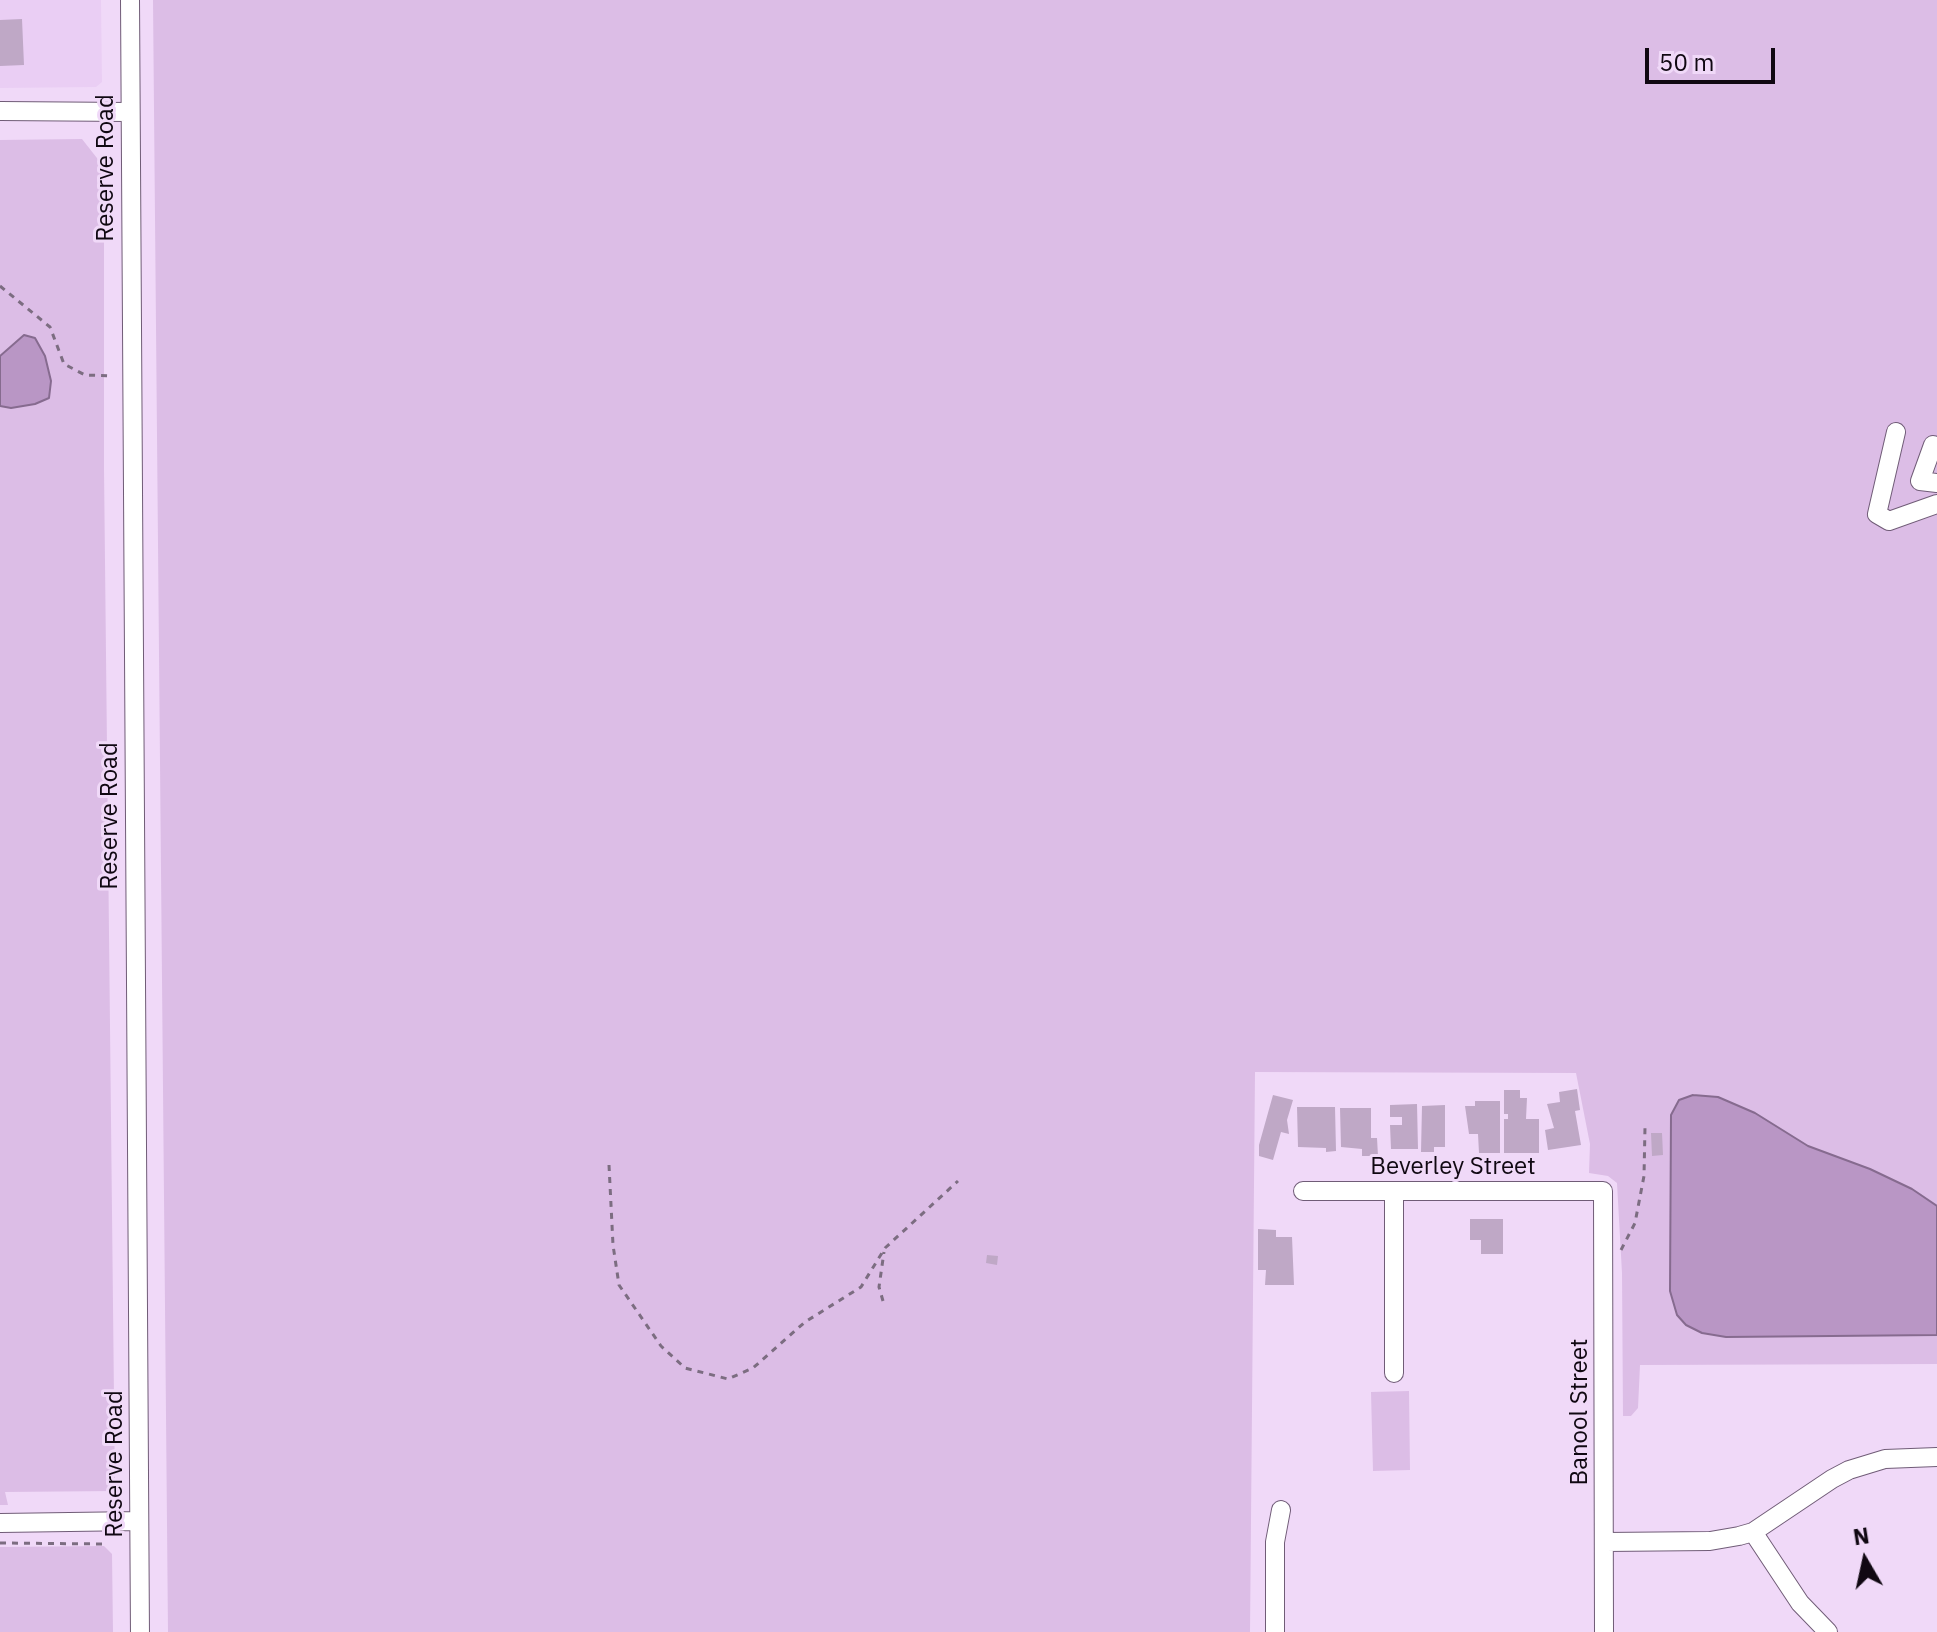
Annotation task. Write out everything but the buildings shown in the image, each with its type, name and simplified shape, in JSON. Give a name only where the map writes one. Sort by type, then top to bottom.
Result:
[{"type":"street","name":"Reserve Road","points":[[130,0],[140,1632]]},
{"type":"street","points":[[0,111],[129,112]]},
{"type":"street","points":[[1896,432],[1877,514],[1889,521],[1937,504]]},
{"type":"street","points":[[1933,445],[1920,481],[1937,483]]},
{"type":"street","name":"Beverley Street","points":[[1303,1191],[1603,1191]]},
{"type":"street","points":[[1394,1191],[1394,1373]]},
{"type":"street","name":"Banool Street","points":[[1603,1191],[1604,1632]]},
{"type":"street","points":[[1605,1542],[1710,1541],[1753,1532],[1849,1470],[1885,1459],[1937,1457]]},
{"type":"street","points":[[1275,1632],[1275,1542],[1281,1510]]},
{"type":"street","points":[[0,1523],[139,1521]]},
{"type":"street","points":[[1753,1532],[1800,1603],[1828,1632]]},
{"type":"path","points":[[0,286],[50,327],[64,364],[85,375],[131,375]]},
{"type":"path","points":[[1603,1270],[1620,1253],[1635,1223],[1644,1176],[1645,1127]]},
{"type":"path","points":[[609,1165],[613,1245],[619,1285],[661,1346],[685,1368],[728,1379],[753,1368],[805,1322],[861,1287],[885,1248],[958,1181]]},
{"type":"path","points":[[883,1301],[879,1287],[885,1248]]},
{"type":"path","points":[[0,1543],[103,1544]]},
{"type":"shaded area","points":[[0,0],[101,0],[102,82],[96,87],[0,88]]},
{"type":"shaded area","points":[[153,0],[1937,0],[1937,1364],[1640,1365],[1638,1408],[1631,1416],[1623,1416],[1622,1273],[1617,1183],[1608,1176],[1589,1173],[1590,1144],[1576,1073],[1255,1072],[1250,1632],[168,1632]]},
{"type":"shaded area","points":[[82,139],[104,167],[104,469],[115,1491],[5,1492],[8,1505],[0,1505],[0,140]]},
{"type":"shaded area","points":[[24,335],[35,338],[45,356],[51,381],[49,398],[11,408],[0,406],[0,356]]},
{"type":"shaded area","points":[[1693,1095],[1718,1097],[1755,1113],[1808,1146],[1870,1169],[1912,1189],[1937,1206],[1937,1335],[1726,1337],[1702,1333],[1686,1325],[1677,1315],[1670,1291],[1671,1115],[1679,1100]]},
{"type":"shaded area","points":[[1409,1391],[1410,1470],[1373,1471],[1371,1392]]},
{"type":"shaded area","points":[[104,1546],[112,1554],[113,1632],[0,1632],[0,1547]]}]
